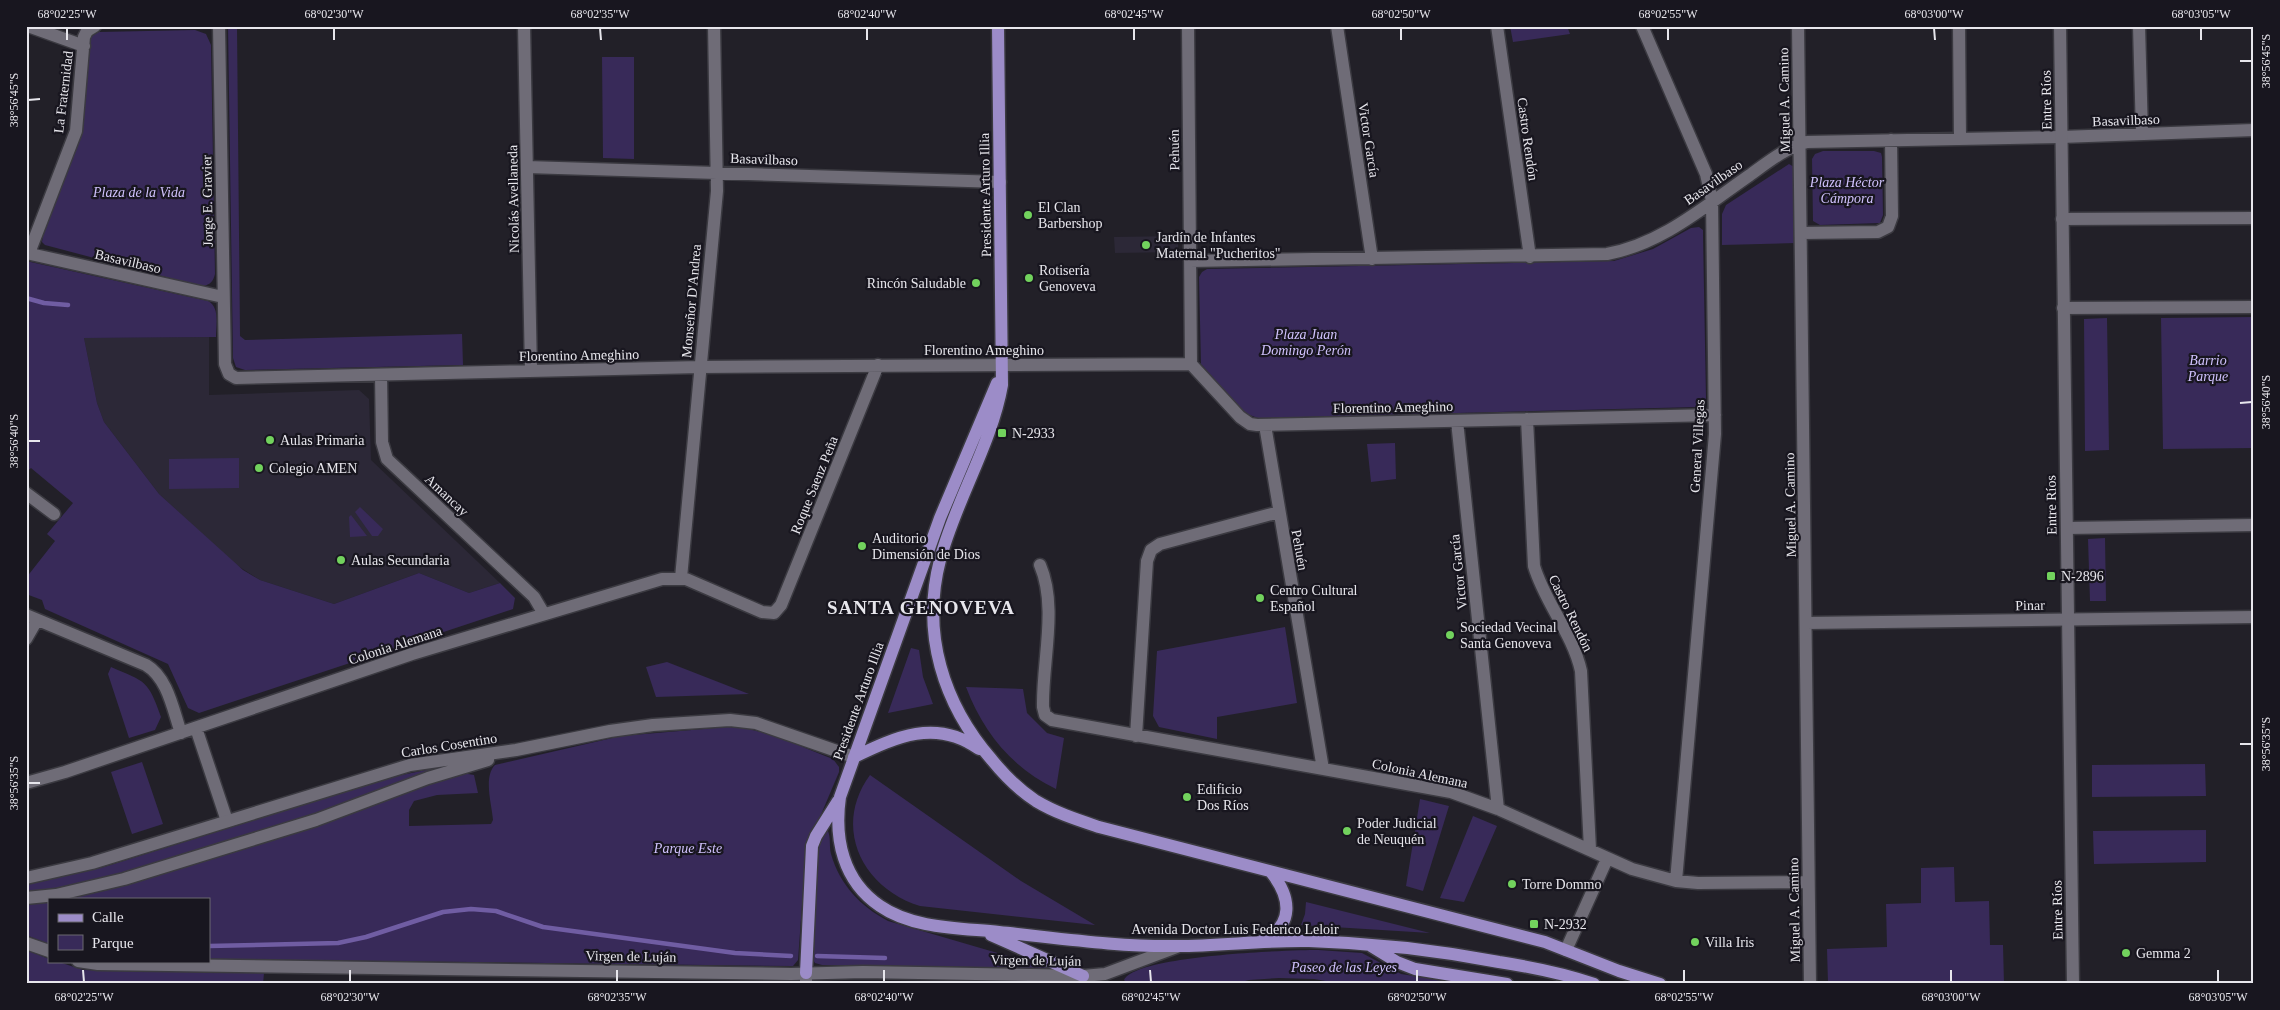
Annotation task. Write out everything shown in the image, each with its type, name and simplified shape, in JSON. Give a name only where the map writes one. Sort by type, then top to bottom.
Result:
[{"type":"main road","name":"Presidente Arturo Illia","points":[[987,755],[964,724],[944,681],[934,648],[932,612],[940,560],[998,403],[1002,385],[998,26]]},
{"type":"main road","name":"Presidente Arturo Illia","points":[[840,797],[940,518],[996,386],[1003,364]]},
{"type":"main road","points":[[854,757],[893,739],[920,733],[933,732],[960,738],[987,755],[1020,790],[1036,801],[1067,816],[1099,827],[1529,938],[1660,984]]},
{"type":"main road","points":[[806,978],[812,846],[840,797]]},
{"type":"main road","name":"Avenida Doctor Luis Federico Leloir","points":[[840,797],[837,826],[843,857],[857,884],[866,895],[880,906],[912,920],[980,930],[1130,944],[1178,946],[1307,941],[1412,948],[1474,957],[1558,973],[1594,984]]},
{"type":"main road","points":[[1260,942],[1279,930],[1286,915],[1284,890],[1271,872]]},
{"type":"main road","points":[[980,930],[1083,976]]},
{"type":"main road","points":[[1369,945],[1397,962],[1415,969],[1506,984]]},
{"type":"street","points":[[28,26],[84,46],[87,31],[95,26]]},
{"type":"street","name":"Jorge E. Gravier","points":[[219,26],[224,364],[229,374]]},
{"type":"street","name":"Monseñor D'Andrea","points":[[681,578],[717,173],[714,26]]},
{"type":"street","name":"Pehuén","points":[[1188,26],[1191,364]]},
{"type":"street","name":"Victor García","points":[[1337,26],[1372,259]]},
{"type":"street","name":"Castro Rendón","points":[[1497,26],[1530,257]]},
{"type":"street","name":"General Villegas","points":[[1642,26],[1706,174],[1712,201],[1715,415],[1676,881]]},
{"type":"street","name":"Miguel A. Camino","points":[[1798,26],[1810,984]]},
{"type":"street","points":[[1958,26],[1960,139]]},
{"type":"street","name":"Entre Ríos","points":[[2060,26],[2073,984]]},
{"type":"street","points":[[2139,26],[2142,134]]},
{"type":"street","name":"Nicolás Avellaneda","points":[[524,27],[531,371]]},
{"type":"street","name":"La Fraternidad","points":[[27,253],[76,130],[84,46]]},
{"type":"street","name":"Basavilbaso","points":[[1190,261],[1530,257],[1588,255],[1626,251],[1660,237],[1779,154],[1800,144],[1817,141],[2061,137],[2254,130]]},
{"type":"street","points":[[1802,233],[1878,232],[1888,226],[1892,216],[1891,140]]},
{"type":"street","name":"Basavilbaso","points":[[527,167],[1000,182]]},
{"type":"street","points":[[2062,219],[2254,218]]},
{"type":"street","name":"Basavilbaso","points":[[27,253],[223,297]]},
{"type":"street","points":[[2063,308],[2254,307]]},
{"type":"street","name":"Florentino Ameghino","points":[[229,374],[239,378],[700,367],[1191,364],[1250,424],[1715,415]]},
{"type":"street","name":"Roque Saenz Peña","points":[[774,613],[781,605],[878,366]]},
{"type":"street","name":"Amancay","points":[[380,375],[382,442],[387,459],[534,597],[544,614]]},
{"type":"street","name":"Castro Rendón","points":[[1527,419],[1534,566],[1541,588],[1574,650],[1581,672],[1590,849]]},
{"type":"street","name":"Victor García","points":[[1457,421],[1498,809]]},
{"type":"street","name":"Pehuén","points":[[1265,425],[1323,769]]},
{"type":"street","points":[[26,492],[54,514]]},
{"type":"street","points":[[1136,736],[1147,561],[1151,550],[1160,544],[1279,512]]},
{"type":"street","points":[[2067,528],[2254,525]]},
{"type":"street","name":"Colonia Alemana","points":[[1040,565],[1046,579],[1049,598],[1043,700],[1046,715],[1052,720],[1060,723],[1451,792],[1498,809],[1632,869],[1676,881],[1698,883],[1808,882]]},
{"type":"street","name":"Colonia Alemana","points":[[26,783],[65,772],[406,656],[662,579],[681,578],[762,612],[774,613]]},
{"type":"street","name":"Pinar","points":[[1806,624],[2254,617]]},
{"type":"street","points":[[26,639],[31,618],[146,665],[155,671],[164,686],[181,733]]},
{"type":"street","name":"Carlos Cosentino","points":[[26,878],[92,863],[410,765],[532,747],[610,731],[653,725],[741,720],[854,757]]},
{"type":"street","points":[[196,728],[227,821]]},
{"type":"street","points":[[26,898],[56,895],[124,879],[316,820],[428,778],[532,747]]},
{"type":"street","points":[[1566,950],[1607,859]]},
{"type":"street","points":[[26,943],[48,951]]},
{"type":"street","name":"Virgen de Luján","points":[[85,962],[98,964],[806,978],[1083,976],[1104,979],[1178,946]]},
{"type":"shaded area","name":"Jardín de Infantes Maternal \"Pucheritos\"","points":[[1178,236],[1178,252],[1115,253],[1114,237]]},
{"type":"shaded area","name":"Colegio AMEN","points":[[209,337],[209,395],[359,390],[369,399],[371,460],[500,583],[469,593],[419,573],[334,604],[260,580],[235,564],[159,494],[104,422],[97,403],[84,338]]},
{"type":"green space","points":[[228,26],[237,26],[240,336],[245,340],[462,334],[463,365],[245,370],[236,367],[233,358]]},
{"type":"green space","points":[[1510,26],[1567,26],[1570,34],[1513,42]]},
{"type":"green space","name":"Plaza de la Vida","points":[[195,30],[206,34],[211,45],[215,274],[213,280],[208,285],[200,286],[45,245],[42,242],[43,236],[80,137],[91,36],[99,32]]},
{"type":"green space","points":[[602,57],[634,57],[634,159],[603,158]]},
{"type":"green space","name":"Plaza Héctor Cámpora","points":[[1823,151],[1874,151],[1881,153],[1883,215],[1880,223],[1820,225],[1813,221],[1812,159],[1815,154]]},
{"type":"green space","points":[[1789,164],[1794,167],[1796,243],[1722,245],[1722,214],[1726,205]]},
{"type":"green space","name":"Plaza Juan Domingo Perón","points":[[1699,227],[1703,230],[1706,398],[1703,404],[1697,407],[1258,418],[1244,413],[1201,364],[1199,277],[1207,269],[1614,261],[1653,249],[1691,228]]},
{"type":"green space","points":[[26,261],[208,301],[212,304],[217,317],[216,337],[84,338],[97,403],[104,422],[159,494],[243,570],[260,580],[334,604],[419,573],[469,593],[500,583],[515,598],[513,609],[199,713],[188,708],[168,664],[45,609],[42,600],[26,594],[26,578],[55,541],[47,534],[73,503],[31,468],[26,472]]},
{"type":"green space","name":"Barrio Parque","points":[[2254,317],[2254,448],[2163,449],[2161,318]]},
{"type":"green space","points":[[2107,318],[2109,450],[2085,451],[2084,319]]},
{"type":"green space","points":[[1395,443],[1396,479],[1371,482],[1367,444]]},
{"type":"green space","points":[[239,458],[239,488],[169,489],[169,459]]},
{"type":"green space","points":[[360,507],[383,529],[378,536],[372,536],[355,512]]},
{"type":"green space","points":[[351,515],[367,536],[350,537],[349,517]]},
{"type":"green space","points":[[2105,538],[2106,601],[2090,601],[2088,539]]},
{"type":"green space","points":[[1285,627],[1297,703],[1217,717],[1217,739],[1159,727],[1153,716],[1157,651]]},
{"type":"green space","points":[[911,648],[919,650],[923,677],[933,704],[888,713]]},
{"type":"green space","points":[[667,662],[749,694],[656,697],[646,667]]},
{"type":"green space","points":[[111,667],[139,680],[149,689],[161,717],[155,730],[129,738],[108,674]]},
{"type":"green space","points":[[966,687],[1023,689],[1027,713],[1047,733],[1064,738],[1056,789],[1026,771],[1001,747],[981,719]]},
{"type":"green space","name":"Parque Este","points":[[727,727],[741,728],[768,734],[833,759],[839,767],[839,772],[806,850],[798,960],[793,966],[210,959],[210,898],[64,898],[462,773],[474,775],[478,793],[437,795],[414,801],[409,810],[409,826],[491,824],[493,820],[489,777],[495,765],[621,736]]},
{"type":"green space","points":[[142,762],[163,824],[132,834],[111,772]]},
{"type":"green space","points":[[2205,764],[2206,796],[2092,797],[2092,765]]},
{"type":"green space","points":[[431,769],[433,772],[310,818],[131,872],[51,892],[26,893],[26,885],[104,867],[392,777]]},
{"type":"green space","points":[[870,775],[1021,881],[1095,925],[920,906],[900,897],[882,885],[869,870],[859,853],[854,835],[854,815],[859,795]]},
{"type":"green space","points":[[1420,799],[1449,806],[1423,891],[1406,886]]},
{"type":"green space","points":[[1473,816],[1497,826],[1464,902],[1440,898]]},
{"type":"green space","points":[[2206,830],[2206,862],[2094,864],[2093,831]]},
{"type":"green space","points":[[828,831],[831,854],[840,875],[852,894],[878,915],[888,921],[1049,968],[822,965],[815,963],[812,958],[816,856],[821,839],[825,832]]},
{"type":"green space","points":[[1954,867],[1955,902],[1989,901],[1990,945],[2003,945],[2004,984],[1828,983],[1827,949],[1887,947],[1886,904],[1921,903],[1921,868]]},
{"type":"green space","points":[[48,901],[48,944],[26,935],[26,903]]},
{"type":"green space","points":[[1306,902],[1430,933],[1301,925],[1305,914]]},
{"type":"green space","points":[[26,950],[48,959],[48,962],[59,962],[83,970],[264,973],[263,984],[26,984]]},
{"type":"green space","name":"Paseo de las Leyes","points":[[1318,950],[1362,953],[1401,974],[1465,984],[1343,984],[1314,979],[1279,978],[1249,980],[1233,984],[1128,984],[1124,980],[1135,972],[1155,965],[1183,960],[1247,953]]},
{"type":"waterway","points":[[26,298],[44,303],[68,305]]},
{"type":"waterway","points":[[210,946],[338,943],[366,937],[443,912],[471,909],[496,911],[543,927],[735,953],[791,956]]},
{"type":"waterway","points":[[817,956],[885,958]]},
{"type":"place","name":"El Clan Barbershop","points":[[1028,215]]},
{"type":"place","name":"Jardín de Infantes Maternal \"Pucheritos\"","points":[[1146,245]]},
{"type":"place","name":"Rotisería Genoveva","points":[[1029,278]]},
{"type":"place","name":"Rincón Saludable","points":[[976,283]]},
{"type":"place","name":"N-2933","points":[[1002,433]]},
{"type":"place","name":"Aulas Primaria","points":[[270,440]]},
{"type":"place","name":"Colegio AMEN","points":[[259,468]]},
{"type":"place","name":"Auditorio Dimensión de Dios","points":[[862,546]]},
{"type":"place","name":"Aulas Secundaria","points":[[341,560]]},
{"type":"place","name":"N-2896","points":[[2051,576]]},
{"type":"place","name":"Centro Cultural Español","points":[[1260,598]]},
{"type":"place","name":"Sociedad Vecinal Santa Genoveva","points":[[1450,635]]},
{"type":"place","name":"Edificio Dos Ríos","points":[[1187,797]]},
{"type":"place","name":"Poder Judicial de Neuquén","points":[[1347,831]]},
{"type":"place","name":"Torre Dommo","points":[[1512,884]]},
{"type":"place","name":"N-2932","points":[[1534,924]]},
{"type":"place","name":"Villa Iris","points":[[1695,942]]},
{"type":"place","name":"Gemma 2","points":[[2126,953]]},
{"type":"district","name":"SANTA GENOVEVA","points":[[921,607]]}]
